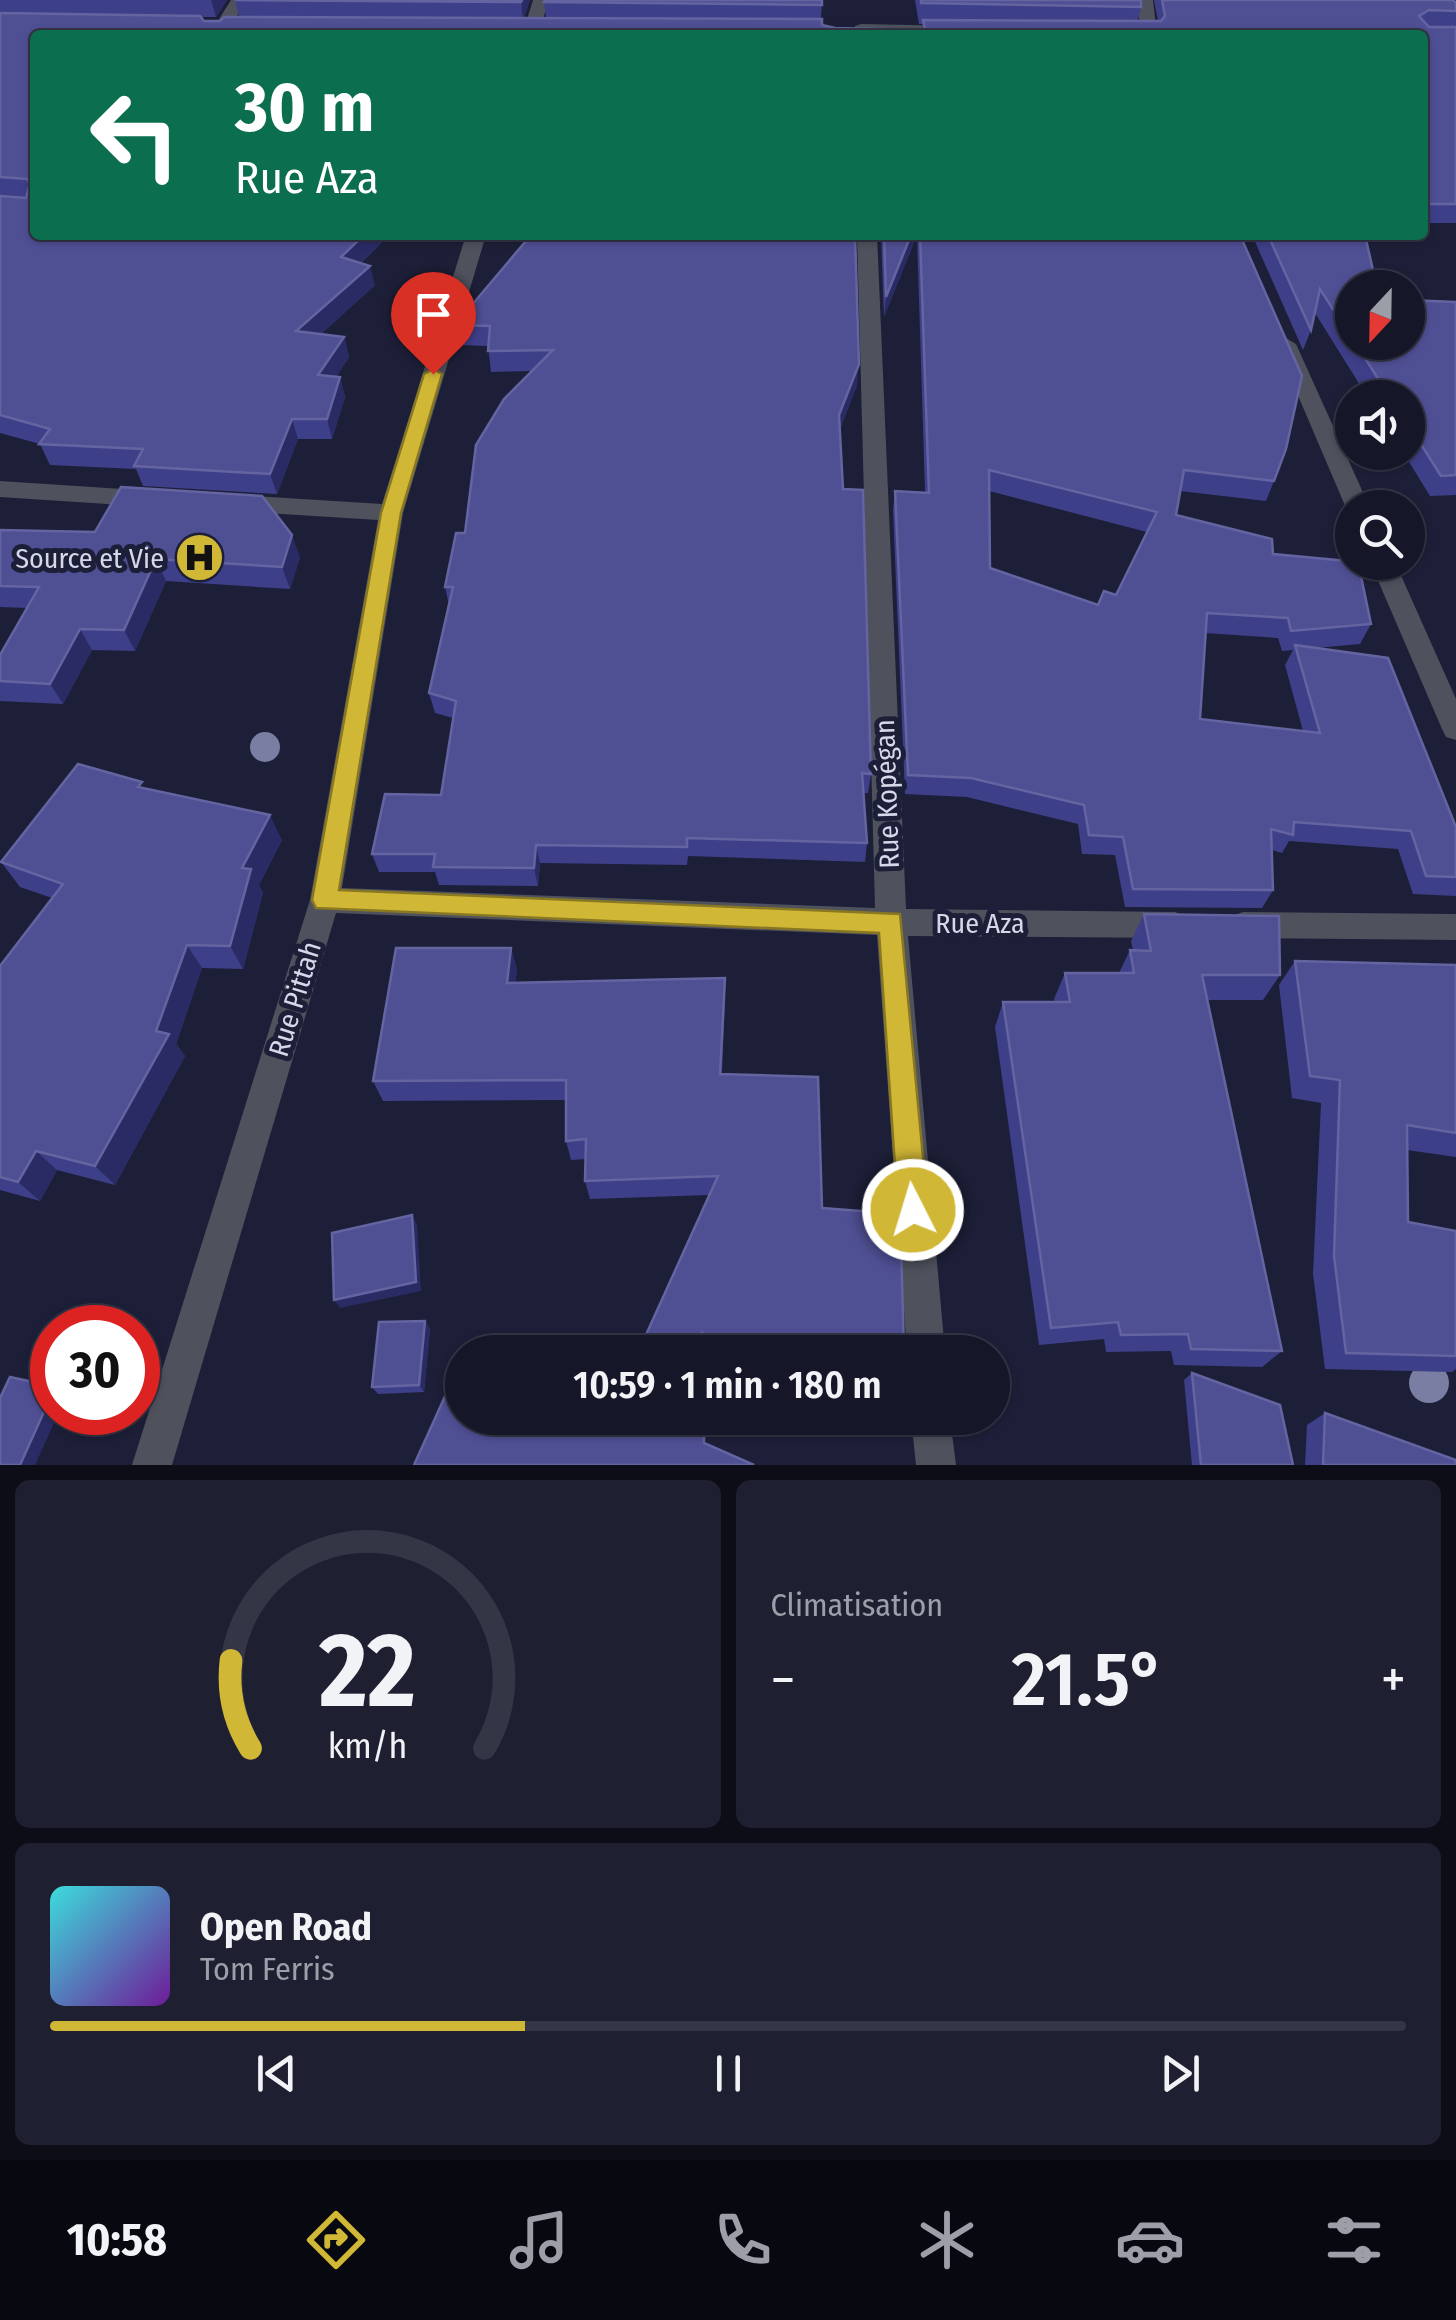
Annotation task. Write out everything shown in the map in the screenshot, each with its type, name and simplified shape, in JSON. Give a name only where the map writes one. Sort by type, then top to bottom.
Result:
[{"type":"street","points":[[214,30],[240,0]]},
{"type":"street","points":[[532,30],[541,0]]},
{"type":"street","points":[[1146,0],[1149,30]]},
{"type":"street","points":[[214,30],[241,28]]},
{"type":"street","points":[[841,28],[954,30]]},
{"type":"street","name":"Rue Pittah","points":[[152,1465],[325,900],[391,513],[474,240]]},
{"type":"street","name":"Rue Kopégan","points":[[868,240],[891,922],[925,1335]]},
{"type":"street","points":[[1278,326],[1350,490]]},
{"type":"street","points":[[0,489],[176,500]]},
{"type":"street","points":[[215,502],[391,513]]},
{"type":"street","points":[[1390,580],[1456,729]]},
{"type":"street","name":"Rue Aza","points":[[325,900],[891,922],[1456,927]]},
{"type":"street","points":[[933,1435],[936,1465]]},
{"type":"building","points":[[235,0],[522,0],[521,2]]},
{"type":"building","points":[[822,0],[822,5],[544,2]]},
{"type":"building","points":[[1141,0],[1141,7],[921,3]]},
{"type":"building","points":[[1162,0],[1453,0],[1456,11],[1429,10],[1419,16],[1429,27],[1456,27],[1456,204],[1428,204],[1428,30],[925,30],[923,20],[1161,21],[1165,16]]},
{"type":"building","points":[[0,13],[200,16],[204,21],[220,21],[224,17],[822,19],[822,25],[925,30],[30,30],[30,183],[27,179],[0,177]]},
{"type":"building","points":[[30,183],[30,240],[359,240],[341,257],[370,266],[296,331],[344,337],[318,375],[340,377],[327,419],[292,419],[270,474],[134,466],[143,449],[39,444],[50,429],[0,415],[0,196],[26,198]]},
{"type":"building","points":[[527,240],[855,240],[859,364],[839,415],[843,489],[863,490],[871,774],[862,773],[867,843],[687,838],[687,847],[536,845],[534,868],[433,867],[435,854],[372,854],[385,794],[441,795],[456,701],[429,693],[453,587],[445,587],[456,533],[465,533],[476,445],[504,399],[553,350],[488,351],[490,326],[455,325]]},
{"type":"building","points":[[884,240],[909,240],[886,297]]},
{"type":"building","points":[[920,240],[1242,240],[1302,376],[1286,449],[1274,481],[1184,470],[1176,515],[1272,539],[1273,554],[1335,560],[1335,580],[1362,580],[1371,624],[1291,631],[1288,618],[1207,613],[1200,719],[1320,733],[1295,645],[1388,658],[1456,827],[1456,877],[1426,876],[1411,831],[1294,822],[1293,835],[1271,829],[1273,890],[1133,889],[1123,837],[1089,835],[1084,805],[971,778],[908,775],[895,491],[929,493]],"holes":[[[989,470],[1157,512],[1116,595],[1104,591],[1098,605],[990,568]]]},
{"type":"building","points":[[1270,240],[1366,240],[1373,270],[1335,270],[1335,312],[1320,289],[1311,330]]},
{"type":"building","points":[[1425,301],[1456,302],[1456,475],[1441,476],[1425,451],[1425,380],[1379,380],[1366,360],[1425,360]]},
{"type":"building","points":[[121,487],[262,496],[292,535],[282,567],[156,559],[124,630],[80,629],[50,684],[0,681],[0,655],[39,587],[0,586],[0,530],[95,532]]},
{"type":"building","points":[[78,764],[142,782],[138,787],[270,815],[242,868],[251,869],[230,946],[187,945],[156,1031],[169,1034],[95,1166],[36,1151],[18,1182],[0,1177],[0,966],[63,884],[1,862]]},
{"type":"building","points":[[1144,914],[1279,916],[1280,975],[1202,975],[1282,1351],[1191,1349],[1188,1334],[1121,1335],[1118,1322],[1051,1328],[1003,1002],[1070,1002],[1065,973],[1134,973],[1130,950],[1151,951]]},
{"type":"building","points":[[396,948],[511,948],[507,983],[725,978],[720,1074],[818,1077],[822,1208],[900,1214],[904,1335],[646,1335],[718,1176],[585,1181],[586,1139],[566,1141],[566,1080],[373,1081]]},
{"type":"building","points":[[1295,961],[1456,965],[1456,1133],[1407,1125],[1408,1222],[1456,1231],[1456,1356],[1346,1353],[1334,1256],[1340,1080],[1310,1076]]},
{"type":"building","points":[[412,1215],[416,1282],[334,1300],[332,1233]]},
{"type":"building","points":[[425,1321],[419,1385],[372,1387],[379,1322]]},
{"type":"building","points":[[1192,1373],[1280,1405],[1293,1465],[1201,1465]]},
{"type":"building","points":[[10,1377],[30,1381],[30,1435],[34,1435],[20,1465],[0,1465],[0,1398]]},
{"type":"building","points":[[445,1396],[445,1435],[704,1435],[704,1443],[754,1465],[414,1465]]},
{"type":"building","points":[[1325,1413],[1456,1460],[1456,1465],[1323,1465]]},
{"type":"place","name":"Source et Vie","points":[[199,558]]},
{"type":"route","points":[[433,374],[391,513],[325,900],[891,922],[913,1210]]}]
